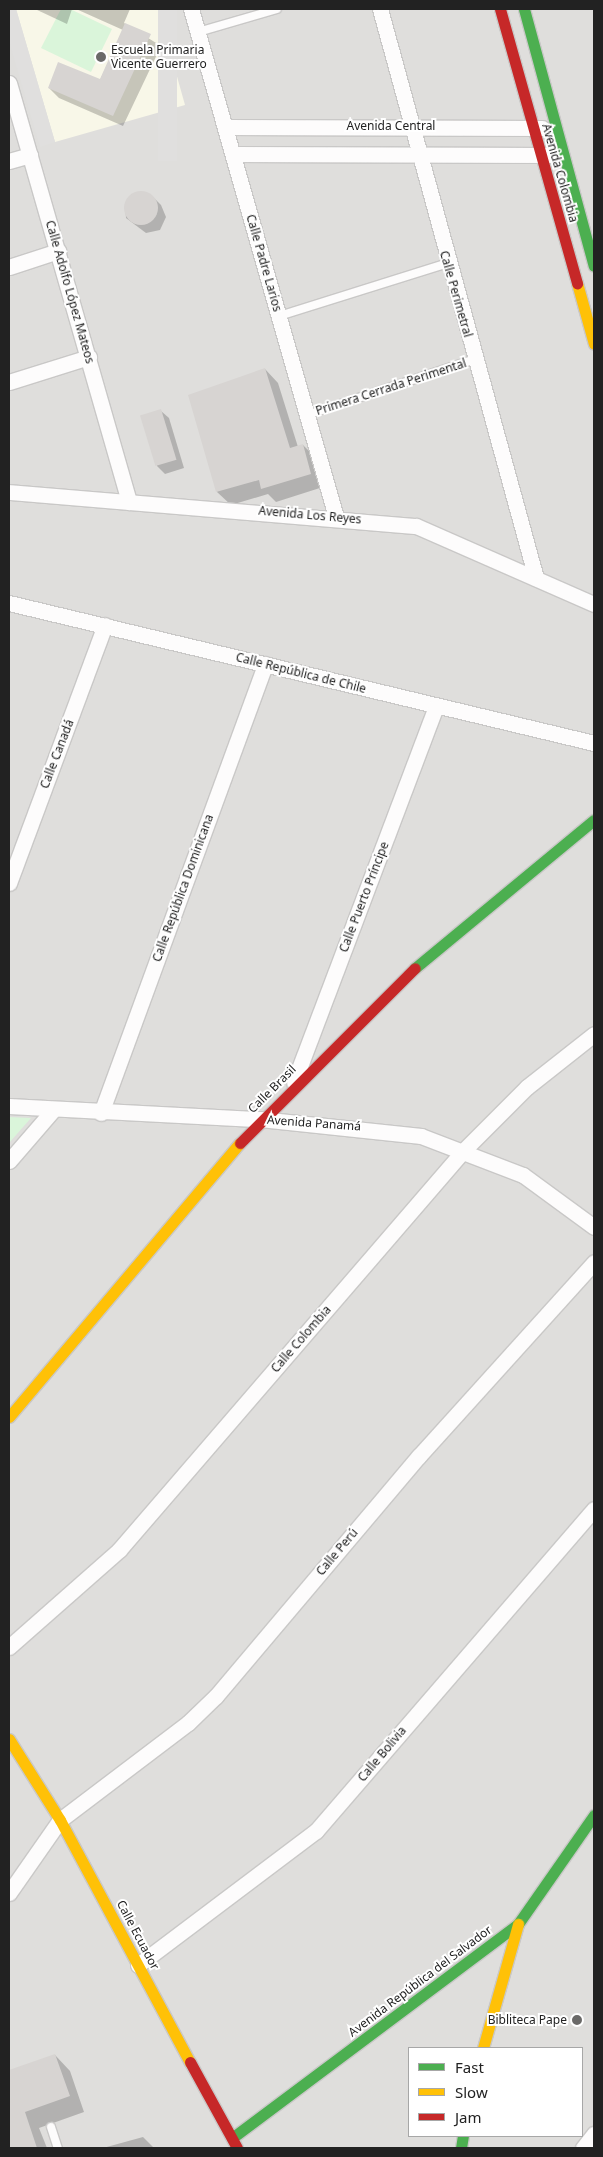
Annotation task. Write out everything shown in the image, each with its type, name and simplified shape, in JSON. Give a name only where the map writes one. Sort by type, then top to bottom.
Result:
[{"type":"main road","name":"Avenida Colombia","points":[[500,9],[594,344]]},
{"type":"main road","name":"Avenida Colombia","points":[[524,9],[594,266]]},
{"type":"main road","name":"Calle Brasil","points":[[9,1417],[260,1119],[436,948],[594,820]]},
{"type":"main road","name":"Calle Ecuador","points":[[9,1739],[60,1820],[234,2143]]},
{"type":"main road","name":"Avenida República del Salvador","points":[[234,2143],[471,1963],[518,1924],[594,1815]]},
{"type":"main road","points":[[483,2047],[518,1924]]},
{"type":"street","name":"Calle Padre Larios","points":[[191,9],[336,517]]},
{"type":"street","name":"Calle Perimetral","points":[[380,9],[448,263],[536,578]]},
{"type":"street","name":"Calle Adolfo López Mateos","points":[[9,83],[129,502]]},
{"type":"street","name":"Avenida Central","points":[[225,126],[412,125],[556,128]]},
{"type":"street","points":[[233,154],[419,153],[564,155]]},
{"type":"street","points":[[9,161],[30,155]]},
{"type":"street","points":[[9,267],[58,251]]},
{"type":"street","points":[[9,382],[89,358]]},
{"type":"street","name":"Avenida Los Reyes","points":[[9,492],[336,517],[435,532],[594,604]]},
{"type":"street","name":"Calle República de Chile","points":[[9,603],[436,707],[594,743]]},
{"type":"street","name":"Calle Canadá","points":[[9,883],[105,625]]},
{"type":"street","name":"Calle República Dominicana","points":[[100,1112],[265,664]]},
{"type":"street","name":"Calle Puerto Príncipe","points":[[292,1088],[436,707]]},
{"type":"street","name":"Calle Colombia","points":[[9,1647],[119,1550],[464,1150],[527,1088],[594,1034]]},
{"type":"street","name":"Avenida Panamá","points":[[9,1106],[53,1110],[260,1119],[373,1128],[464,1150],[523,1175],[594,1227]]},
{"type":"street","points":[[9,1161],[53,1110]]},
{"type":"street","name":"Calle Perú","points":[[9,1893],[60,1820],[201,1712],[419,1456],[594,1262]]},
{"type":"street","name":"Calle Bolivia","points":[[138,1965],[316,1830],[594,1509]]},
{"type":"street","points":[[583,2148],[594,2134]]},
{"type":"lane","points":[[198,32],[276,9]]},
{"type":"lane","points":[[279,316],[448,263]]},
{"type":"lane","name":"Primera Cerrada Perimental","points":[[307,415],[475,359]]},
{"type":"lane","points":[[51,2127],[58,2148]]},
{"type":"shaded area","points":[[9,9],[594,9],[594,2148],[9,2148]]},
{"type":"shaded area","points":[[9,9],[16,9],[55,142],[40,147],[9,41]]},
{"type":"shaded area","name":"Escuela Primaria Vicente Guerrero","points":[[16,9],[158,9],[185,105],[55,142]]},
{"type":"shaded area","points":[[158,9],[177,9],[177,161],[158,161]]},
{"type":"green space","points":[[61,9],[70,9],[112,29],[91,72],[41,48]]},
{"type":"green space","points":[[9,1117],[31,1118],[9,1143]]},
{"type":"building","points":[[125,23],[151,34],[113,116],[48,88],[58,62],[100,79]]},
{"type":"building","points":[[141,191],[148,192],[153,196],[157,201],[157,215],[153,220],[148,224],[141,225],[134,224],[129,220],[125,215],[124,208],[125,201],[129,196],[134,192]]},
{"type":"building","points":[[265,368],[290,448],[303,444],[311,474],[261,489],[259,480],[216,492],[188,395]]},
{"type":"building","points":[[161,409],[176,460],[155,466],[140,415]]},
{"type":"building","points":[[55,2054],[70,2096],[25,2112],[37,2148],[9,2148],[9,2070]]},
{"type":"traffic: fast","points":[[524,9],[594,266]]},
{"type":"traffic: fast","points":[[415,968],[594,820]]},
{"type":"traffic: fast","points":[[232,2138],[518,1924],[594,1815]]},
{"type":"traffic: fast","points":[[461,2148],[463,2137]]},
{"type":"traffic: slow","points":[[577,283],[594,344]]},
{"type":"traffic: slow","points":[[9,1417],[240,1143]]},
{"type":"traffic: slow","points":[[9,1739],[60,1820],[190,2062]]},
{"type":"traffic: slow","points":[[483,2047],[518,1924]]},
{"type":"traffic: jam","points":[[500,9],[577,283]]},
{"type":"traffic: jam","points":[[240,1143],[415,968]]},
{"type":"traffic: jam","points":[[190,2062],[237,2148]]},
{"type":"place","name":"Escuela Primaria Vicente Guerrero","points":[[101,57]]},
{"type":"place","name":"Bibliteca Pape","points":[[577,2020]]}]
